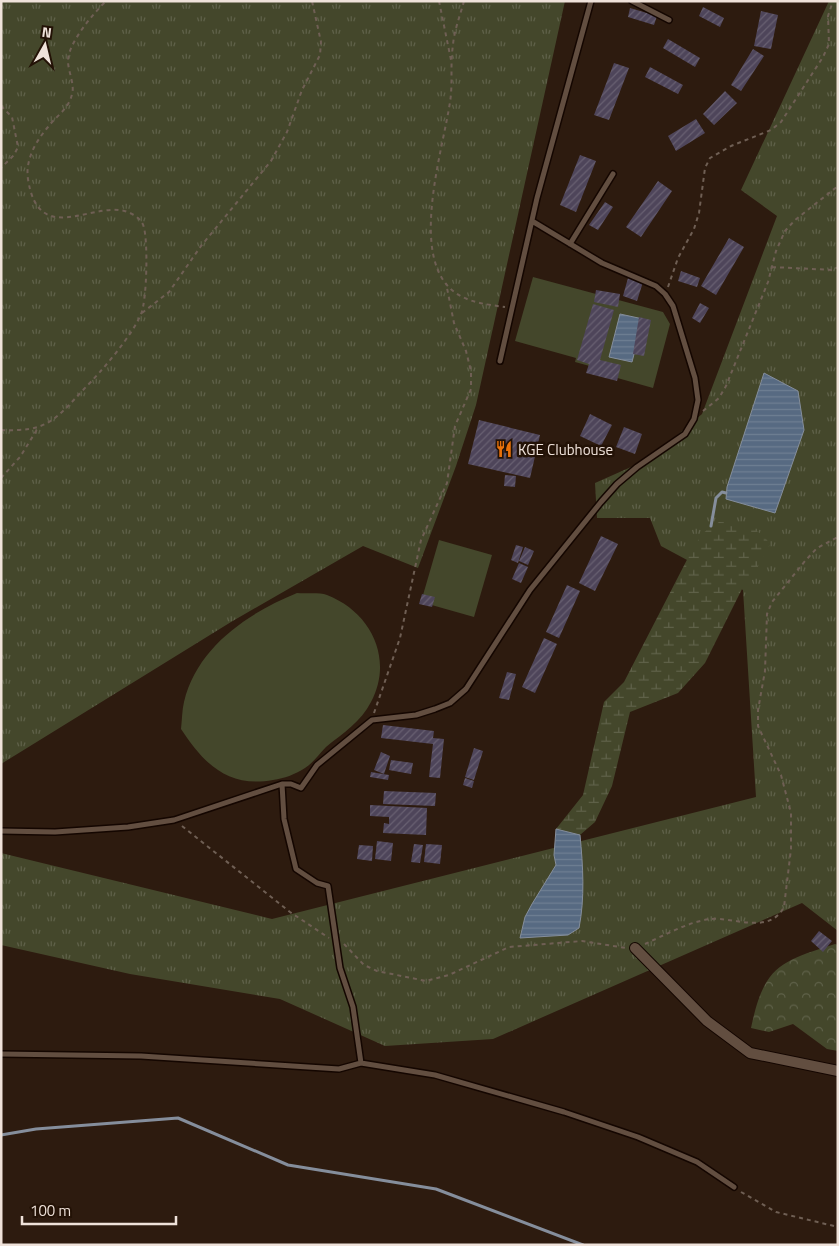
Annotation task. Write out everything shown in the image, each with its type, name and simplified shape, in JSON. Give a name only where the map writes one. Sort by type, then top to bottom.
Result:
[{"type":"street","points":[[635,948],[707,1021],[750,1053],[838,1071]]},
{"type":"lane","points":[[500,361],[532,221],[591,1]]},
{"type":"lane","points":[[632,1],[669,20]]},
{"type":"lane","points":[[570,244],[613,174]]},
{"type":"lane","points":[[1,831],[55,832],[128,827],[174,820],[282,784],[291,784],[301,788],[317,766],[372,720],[416,716],[450,703],[466,688],[530,590],[617,484],[637,467],[685,434],[694,419],[698,400],[695,378],[673,306],[665,294],[656,286],[602,263],[532,221]]},
{"type":"lane","points":[[282,784],[284,819],[296,869],[317,883],[328,886],[340,968],[353,1007],[361,1063]]},
{"type":"lane","points":[[1,1054],[141,1056],[338,1069],[361,1063],[435,1075],[564,1112],[638,1137],[697,1162],[734,1188]]},
{"type":"path","points":[[1,430],[26,431],[38,428],[59,416],[88,385],[130,333],[141,313],[145,289],[146,237],[144,226],[137,216],[118,210],[63,218],[50,216],[36,201],[28,178],[32,152],[47,128],[64,110],[73,93],[68,60],[75,40],[94,13],[106,1]]},
{"type":"path","points":[[141,313],[156,304],[169,292],[200,246],[271,161],[287,132],[302,90],[320,55],[321,42],[312,1]]},
{"type":"path","points":[[439,1],[452,65]]},
{"type":"path","points":[[372,720],[400,638],[421,540],[447,483],[455,426],[471,389],[471,371],[466,351],[454,323],[446,283],[436,261],[431,232],[432,198],[450,100],[453,44],[464,1]]},
{"type":"path","points":[[665,294],[678,258],[694,229],[699,213],[705,168],[710,158],[731,146],[771,130],[781,122],[823,57],[829,44],[828,16],[833,1]]},
{"type":"path","points":[[1,106],[12,117],[18,147],[14,155],[1,168]]},
{"type":"path","points":[[694,419],[719,398],[726,386],[768,282],[785,231],[795,220],[838,186]]},
{"type":"path","points":[[772,267],[834,270],[838,267]]},
{"type":"path","points":[[446,283],[460,296],[477,303],[512,308]]},
{"type":"path","points":[[1,478],[20,457],[38,428]]},
{"type":"path","points":[[336,935],[364,965],[377,971],[426,981],[449,975],[508,947],[582,941],[635,948],[693,923],[709,919],[751,924],[766,922],[780,915],[784,907],[791,849],[791,813],[781,775],[758,726],[758,710],[765,672],[767,614],[772,602],[805,560],[817,548],[838,537]]},
{"type":"path","points":[[174,820],[290,912],[338,945]]},
{"type":"path","points":[[734,1188],[776,1212],[838,1227]]},
{"type":"green space","points":[[1,1],[565,1],[476,405],[456,466],[418,568],[363,546],[231,622],[1,764]]},
{"type":"green space","points":[[829,1],[838,1],[838,931],[802,903],[493,1039],[385,1046],[280,999],[130,974],[1,945],[1,853],[272,919],[756,797],[743,590],[661,546],[650,518],[597,518],[595,483],[649,459],[702,414],[777,216],[741,190]]},
{"type":"green space","points":[[533,277],[663,312],[670,324],[653,388],[596,372],[597,368],[575,362],[576,358],[515,341]]},
{"type":"green space","points":[[719,522],[748,526],[760,533],[770,544],[753,576],[746,581],[705,663],[678,693],[630,712],[612,786],[595,822],[580,835],[556,829],[583,795],[604,702],[624,682],[693,548],[703,533]]},
{"type":"green space","points":[[439,540],[492,555],[474,617],[421,602]]},
{"type":"green space","points":[[297,593],[327,595],[356,613],[374,639],[379,654],[378,686],[362,716],[326,747],[313,761],[297,773],[282,778],[257,782],[230,777],[208,763],[181,729],[183,705],[191,682],[200,665],[227,634],[260,611]]},
{"type":"green space","points":[[835,944],[838,945],[838,1051],[827,1049],[793,1024],[769,1032],[751,1028],[762,992],[768,979],[776,970],[800,956]]},
{"type":"water","points":[[620,314],[643,319],[632,362],[609,357]]},
{"type":"water","points":[[764,373],[798,391],[804,430],[775,513],[726,499],[727,487]]},
{"type":"water","points":[[556,829],[580,835],[583,882],[579,928],[568,935],[520,938],[525,917],[556,865],[554,855]]},
{"type":"building","points":[[703,7],[724,18],[720,27],[699,16]]},
{"type":"building","points":[[630,8],[657,16],[654,25],[628,17]]},
{"type":"building","points":[[761,11],[778,15],[771,49],[754,46]]},
{"type":"building","points":[[668,39],[700,58],[695,67],[663,48]]},
{"type":"building","points":[[753,49],[764,56],[741,91],[731,85]]},
{"type":"building","points":[[614,63],[629,68],[609,120],[594,115]]},
{"type":"building","points":[[650,67],[683,85],[678,94],[645,77]]},
{"type":"building","points":[[725,91],[737,103],[714,125],[703,114]]},
{"type":"building","points":[[696,119],[705,133],[676,151],[668,136]]},
{"type":"building","points":[[580,155],[596,161],[576,212],[560,205]]},
{"type":"building","points":[[658,181],[672,191],[641,237],[626,227]]},
{"type":"building","points":[[605,202],[613,207],[598,230],[589,225]]},
{"type":"building","points":[[729,238],[744,247],[716,295],[701,286]]},
{"type":"building","points":[[681,271],[700,278],[697,287],[678,281]]},
{"type":"building","points":[[628,278],[643,282],[637,301],[623,296]]},
{"type":"building","points":[[596,290],[620,294],[618,307],[594,302]]},
{"type":"building","points":[[700,303],[709,308],[700,323],[692,318]]},
{"type":"building","points":[[593,304],[614,310],[600,360],[621,365],[617,381],[586,373],[589,364],[577,360]]},
{"type":"building","points":[[639,317],[651,320],[644,356],[633,354]]},
{"type":"building","points":[[590,414],[612,425],[601,446],[580,436]]},
{"type":"building","name":"KGE Clubhouse","points":[[479,420],[540,435],[530,478],[468,464]]},
{"type":"building","points":[[624,427],[642,434],[635,454],[616,447]]},
{"type":"building","points":[[505,475],[516,476],[515,487],[504,486]]},
{"type":"building","points":[[601,536],[618,544],[595,591],[579,583]]},
{"type":"building","points":[[516,545],[523,547],[518,563],[511,560]]},
{"type":"building","points":[[525,547],[534,551],[528,565],[519,561]]},
{"type":"building","points":[[519,563],[528,567],[521,583],[512,579]]},
{"type":"building","points":[[567,585],[580,591],[559,638],[546,632]]},
{"type":"building","points":[[422,594],[435,597],[432,607],[419,604]]},
{"type":"building","points":[[544,638],[557,644],[535,693],[522,687]]},
{"type":"building","points":[[507,672],[516,674],[509,700],[499,698]]},
{"type":"building","points":[[383,725],[434,731],[433,738],[444,739],[440,778],[429,777],[433,744],[381,738]]},
{"type":"building","points":[[474,748],[483,751],[474,780],[465,777]]},
{"type":"building","points":[[381,752],[390,756],[384,774],[374,770]]},
{"type":"building","points":[[391,760],[413,763],[411,774],[389,770]]},
{"type":"building","points":[[371,772],[389,775],[388,780],[370,777]]},
{"type":"building","points":[[465,778],[474,781],[472,788],[463,785]]},
{"type":"building","points":[[384,791],[436,793],[435,806],[383,804]]},
{"type":"building","points":[[370,805],[427,808],[426,835],[383,833],[384,823],[389,824],[389,817],[370,816]]},
{"type":"building","points":[[377,841],[393,843],[391,861],[375,859]]},
{"type":"building","points":[[414,844],[423,845],[420,863],[411,862]]},
{"type":"building","points":[[426,844],[442,845],[440,864],[424,862]]},
{"type":"building","points":[[359,845],[373,846],[372,861],[357,859]]},
{"type":"building","points":[[819,931],[832,941],[823,952],[811,941]]},
{"type":"waterway","points":[[711,526],[716,498],[722,492],[726,493]]},
{"type":"waterway","points":[[1,1135],[36,1129],[178,1118],[288,1165],[436,1189],[583,1245]]},
{"type":"place","name":"KGE Clubhouse","points":[[504,449]]}]
